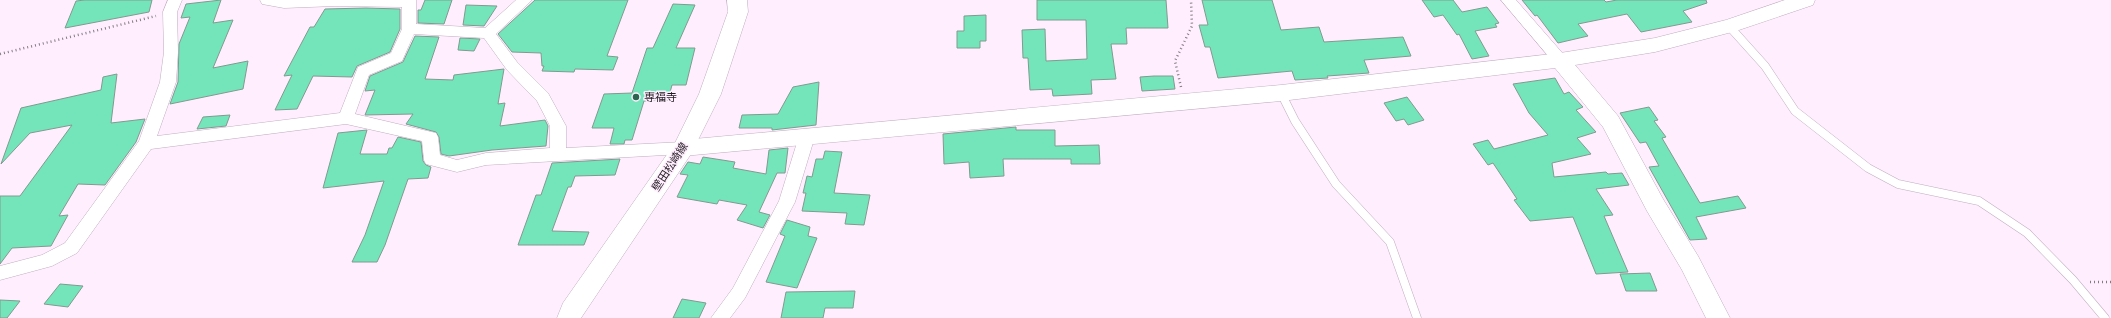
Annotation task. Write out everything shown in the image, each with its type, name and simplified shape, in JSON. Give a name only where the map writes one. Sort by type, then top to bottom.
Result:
[{"type":"main road","name":"壁田松崎線","points":[[569,318],[572,310],[683,148],[710,94],[738,12],[737,0]]},
{"type":"street","points":[[267,0],[284,3],[409,1],[409,28],[397,56],[363,71],[346,118]]},
{"type":"street","points":[[409,28],[488,33],[526,0]]},
{"type":"street","points":[[1508,0],[1611,122],[1655,205],[1690,263],[1718,318]]},
{"type":"street","points":[[146,142],[346,118],[430,137],[432,160],[457,166],[486,159],[683,148],[1281,93],[1560,60],[1655,44],[1729,26],[1806,0]]},
{"type":"street","points":[[0,272],[46,261],[71,248],[146,142],[168,82],[172,6]]},
{"type":"street","points":[[488,33],[512,66],[543,97],[558,126],[558,154]]},
{"type":"street","points":[[720,318],[740,293],[787,202],[807,136]]},
{"type":"lane","points":[[1729,26],[1765,66],[1795,111],[1868,168],[1898,184],[1979,201],[2028,233],[2074,280],[2104,318]]},
{"type":"lane","points":[[1281,93],[1295,121],[1336,184],[1390,242],[1417,318]]},
{"type":"path","points":[[1184,102],[1175,61],[1192,26],[1191,0]]},
{"type":"path","points":[[0,54],[172,6]]},
{"type":"building","points":[[152,0],[149,12],[65,28],[76,1]]},
{"type":"building","points":[[221,0],[213,23],[233,20],[213,68],[248,61],[243,89],[170,104],[178,82],[179,44],[190,17],[181,18],[186,4]]},
{"type":"building","points":[[425,0],[452,0],[444,24],[418,23],[418,10],[421,10]]},
{"type":"building","points":[[535,0],[628,0],[607,56],[618,57],[613,70],[575,69],[574,72],[542,71],[544,66],[542,66],[541,53],[512,52],[498,34]]},
{"type":"building","points":[[1037,0],[1166,0],[1168,28],[1126,28],[1127,44],[1111,44],[1116,79],[1091,80],[1092,94],[1053,96],[1052,89],[1030,90],[1028,58],[1023,58],[1022,30],[1045,29],[1046,61],[1087,59],[1086,20],[1037,20]]},
{"type":"building","points":[[1202,0],[1272,0],[1281,30],[1319,27],[1324,42],[1403,37],[1411,56],[1364,60],[1369,73],[1327,76],[1328,78],[1295,80],[1292,71],[1218,78],[1210,47],[1205,47],[1199,25],[1208,25]]},
{"type":"building","points":[[1422,0],[1453,0],[1462,12],[1487,7],[1499,23],[1495,24],[1497,27],[1475,31],[1489,56],[1472,59],[1459,34],[1457,35],[1443,15],[1434,17]]},
{"type":"building","points":[[1522,0],[1604,0],[1606,2],[1617,0],[1706,0],[1707,3],[1683,11],[1692,22],[1641,32],[1627,14],[1578,24],[1588,36],[1558,43],[1537,15],[1535,16]]},
{"type":"building","name":"専福寺","points":[[673,4],[695,5],[676,48],[695,48],[686,85],[672,85],[668,100],[644,101],[632,140],[625,140],[624,144],[610,144],[614,128],[592,128],[604,94],[632,93],[647,48],[653,48]]},
{"type":"building","points":[[466,5],[497,6],[484,26],[463,25]]},
{"type":"building","points":[[325,9],[400,9],[400,29],[390,52],[357,66],[352,77],[313,76],[297,109],[275,110],[292,75],[284,76],[310,27],[314,27]]},
{"type":"building","points":[[986,15],[986,41],[980,41],[980,48],[957,48],[957,31],[964,31],[964,16]]},
{"type":"building","points":[[415,36],[439,37],[425,79],[453,80],[454,75],[504,69],[498,104],[505,103],[500,126],[545,120],[548,126],[546,146],[492,150],[449,156],[441,154],[439,137],[436,132],[406,124],[413,114],[365,115],[375,90],[365,91],[370,76],[403,62]]},
{"type":"building","points":[[460,38],[480,39],[474,51],[458,50]]},
{"type":"building","points":[[117,74],[111,123],[145,119],[136,142],[105,185],[78,184],[59,216],[68,215],[51,246],[12,248],[0,264],[0,196],[20,196],[72,125],[30,133],[1,164],[21,108],[101,90],[103,77]]},
{"type":"building","points":[[1173,76],[1175,89],[1142,91],[1140,77]]},
{"type":"building","points":[[1555,78],[1564,94],[1569,92],[1583,107],[1576,110],[1596,132],[1577,138],[1591,154],[1552,163],[1554,177],[1606,172],[1608,174],[1622,173],[1629,185],[1596,189],[1613,215],[1604,216],[1628,272],[1596,274],[1573,217],[1530,221],[1514,200],[1517,199],[1493,163],[1488,165],[1473,144],[1488,140],[1494,149],[1548,135],[1529,113],[1513,84]]},
{"type":"building","points":[[819,82],[816,125],[772,130],[772,128],[739,128],[742,115],[778,114],[793,87]]},
{"type":"building","points":[[1407,97],[1424,120],[1408,125],[1404,119],[1396,121],[1384,103]]},
{"type":"building","points":[[1649,107],[1658,120],[1654,121],[1666,137],[1662,138],[1700,203],[1738,196],[1746,208],[1696,217],[1707,239],[1690,240],[1649,167],[1659,166],[1646,142],[1640,143],[1620,113]]},
{"type":"building","points":[[230,115],[226,126],[197,129],[203,117]]},
{"type":"building","points":[[1016,127],[1016,130],[1055,130],[1055,146],[1099,145],[1100,164],[1071,164],[1071,159],[1003,159],[1004,176],[970,178],[969,162],[944,164],[943,134]]},
{"type":"building","points":[[367,130],[360,154],[387,154],[389,148],[392,148],[398,137],[421,142],[423,161],[426,165],[431,167],[428,178],[408,179],[385,245],[377,262],[352,262],[365,235],[384,181],[323,188],[338,133]]},
{"type":"building","points":[[788,148],[785,173],[777,173],[759,212],[770,215],[763,228],[737,220],[747,205],[719,200],[717,204],[677,197],[688,175],[680,174],[688,162],[700,164],[703,157],[735,162],[733,168],[766,174],[769,150]]},
{"type":"building","points":[[825,151],[842,152],[834,193],[870,195],[864,225],[845,224],[847,213],[802,211],[806,193],[803,193],[807,176],[812,177],[816,159],[823,159]]},
{"type":"building","points":[[620,159],[615,175],[575,176],[571,187],[568,187],[552,231],[589,232],[584,245],[518,245],[536,195],[541,195],[552,163]]},
{"type":"building","points":[[787,220],[810,227],[808,236],[817,238],[797,288],[766,282],[785,236],[780,234]]},
{"type":"building","points":[[1650,273],[1657,291],[1626,291],[1620,274]]},
{"type":"building","points":[[60,284],[83,286],[68,307],[44,304]]},
{"type":"building","points":[[855,291],[853,308],[825,308],[823,318],[781,318],[786,292]]},
{"type":"building","points":[[682,299],[706,303],[699,318],[673,318]]},
{"type":"building","points":[[0,300],[20,301],[7,318],[0,318]]},
{"type":"place","name":"専福寺","points":[[636,97]]}]
